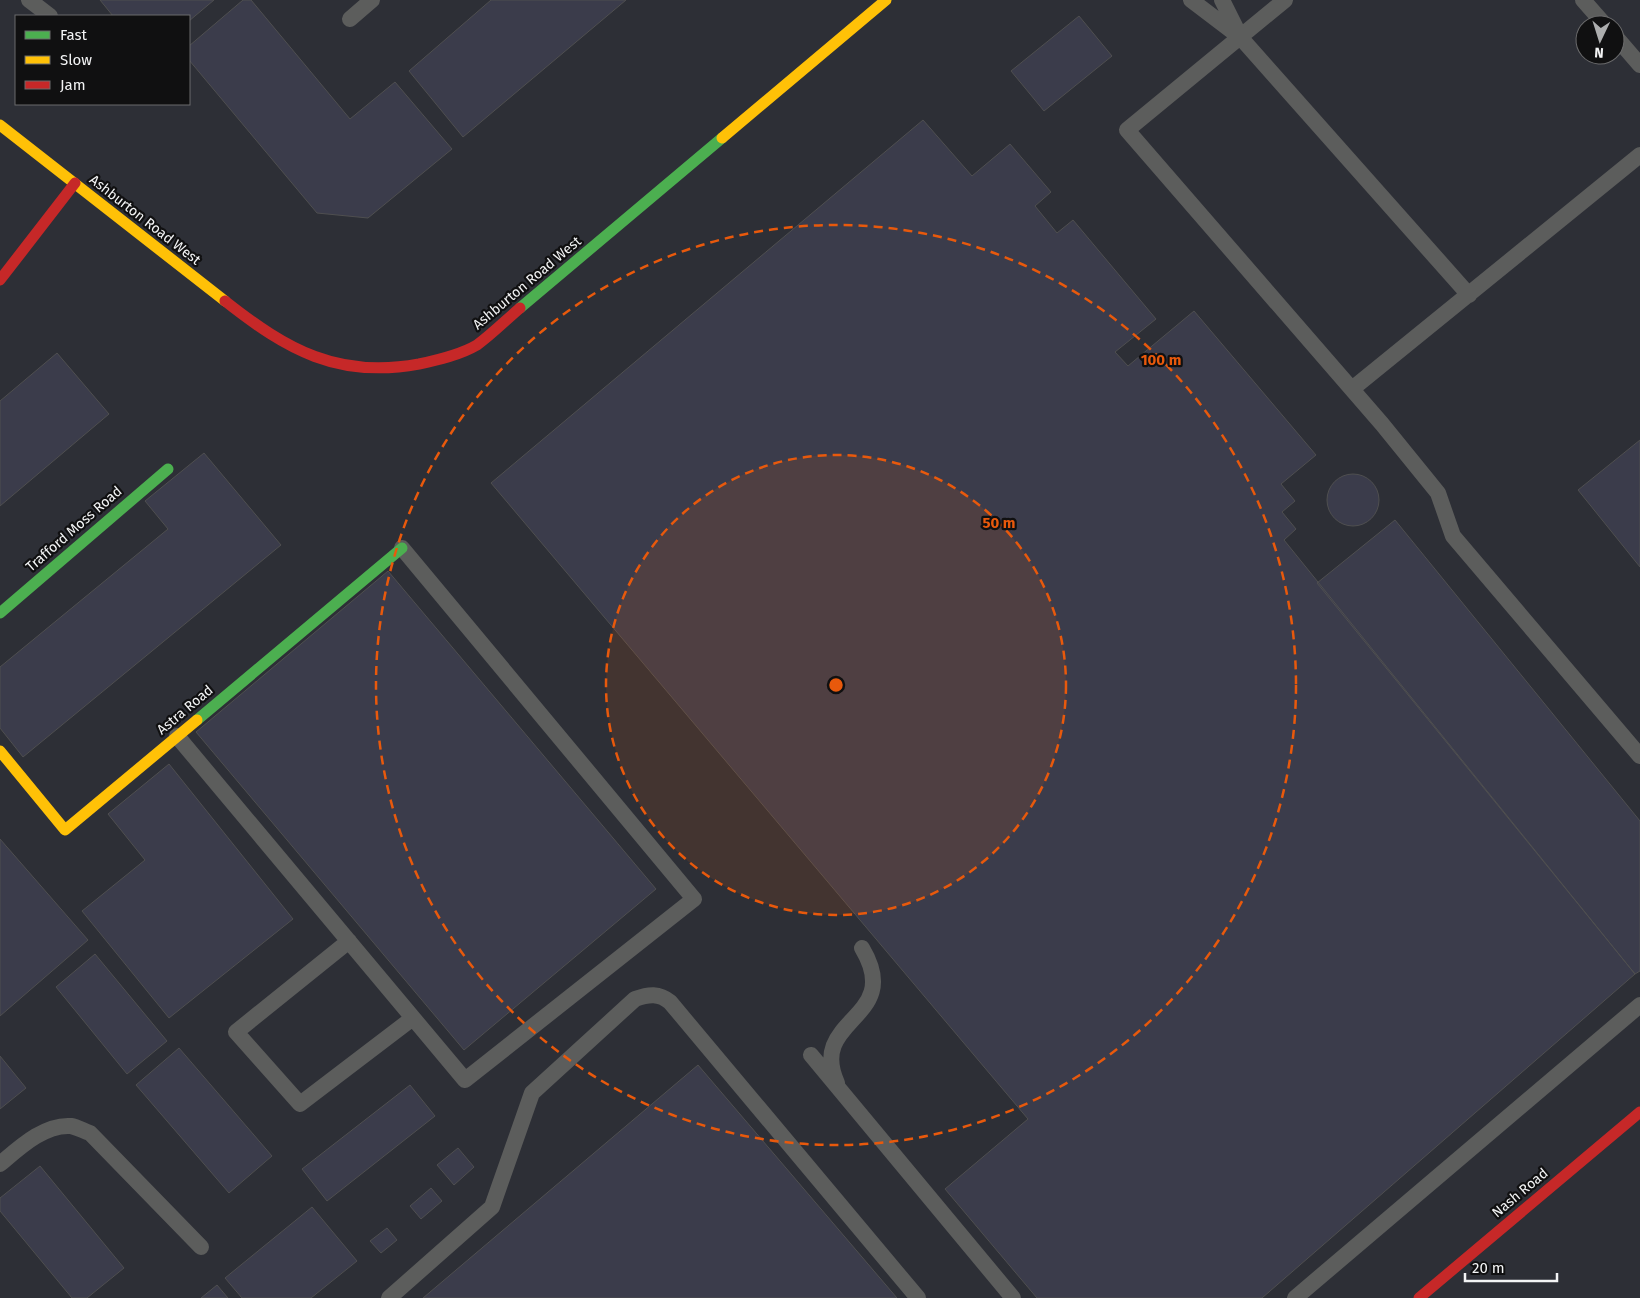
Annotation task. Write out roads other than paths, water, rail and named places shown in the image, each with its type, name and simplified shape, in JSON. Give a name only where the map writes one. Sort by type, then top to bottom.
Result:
[{"type":"street","name":"Ashburton Road West","points":[[0,125],[240,314],[284,344],[322,362],[360,367],[397,368],[439,360],[476,345],[886,0]]},
{"type":"street","points":[[0,280],[74,183]]},
{"type":"street","name":"Trafford Moss Road","points":[[0,613],[168,469]]},
{"type":"street","name":"Astra Road","points":[[0,751],[66,830],[402,548]]},
{"type":"street","name":"Nash Road","points":[[1419,1298],[1640,1112]]},
{"type":"lane","points":[[29,0],[49,15]]},
{"type":"lane","points":[[350,19],[372,0]]},
{"type":"lane","points":[[1190,0],[1241,38],[1469,295]]},
{"type":"lane","points":[[1222,0],[1241,38]]},
{"type":"lane","points":[[1285,0],[1127,130],[1352,389],[1438,493],[1453,536],[1640,756]]},
{"type":"lane","points":[[1583,0],[1596,15]]},
{"type":"lane","points":[[1625,48],[1640,65]]},
{"type":"lane","points":[[1352,389],[1640,155]]},
{"type":"lane","points":[[177,736],[465,1080],[694,899],[402,548]]},
{"type":"lane","points":[[349,941],[236,1032],[300,1104],[413,1018]]},
{"type":"lane","points":[[840,1090],[832,1068],[834,1044],[839,1034],[867,1004],[874,981],[873,971],[862,948]]},
{"type":"lane","points":[[389,1298],[492,1207],[532,1093],[636,999],[654,994],[663,996],[670,1002],[918,1298]]},
{"type":"lane","points":[[1294,1298],[1640,1005]]},
{"type":"lane","points":[[811,1055],[1014,1298]]},
{"type":"lane","points":[[0,1164],[28,1141],[48,1131],[71,1126],[90,1132],[201,1247]]}]
